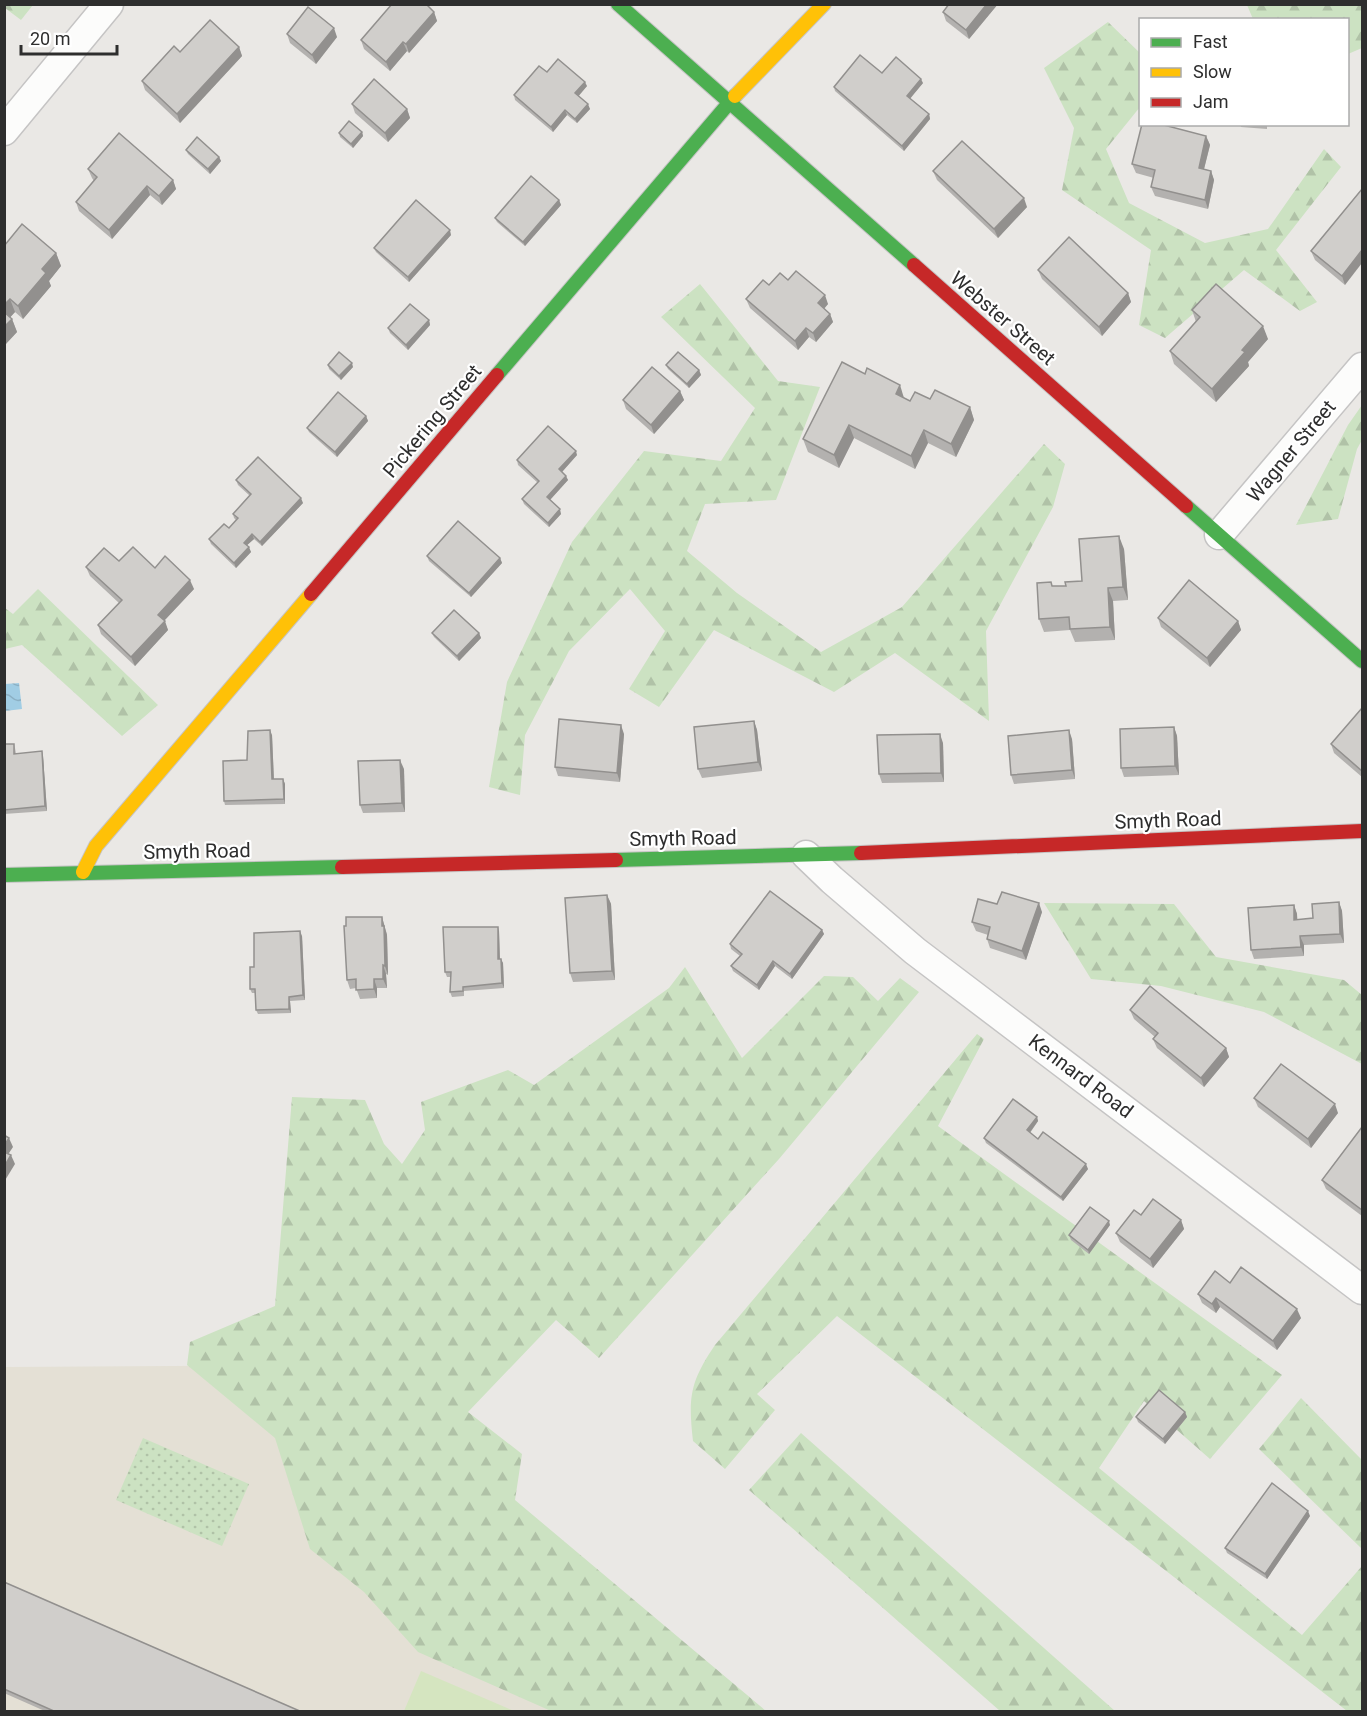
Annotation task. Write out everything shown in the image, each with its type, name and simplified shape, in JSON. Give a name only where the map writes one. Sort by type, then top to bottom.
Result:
[{"type":"street","points":[[4,131],[109,4]]},
{"type":"street","name":"Webster Street","points":[[618,4],[1362,661]]},
{"type":"street","name":"Pickering Street","points":[[82,872],[96,846],[729,102],[824,4]]},
{"type":"street","name":"Wagner Street","points":[[1219,535],[1362,367]]},
{"type":"street","name":"Smyth Road","points":[[4,875],[806,855],[1362,831]]},
{"type":"street","name":"Kennard Road","points":[[806,855],[924,958],[1362,1290]]},
{"type":"shaded area","points":[[315,1365],[678,1711],[5,1711],[4,1367]]},
{"type":"green space","points":[[5,4],[33,5],[21,20]]},
{"type":"green space","points":[[1247,5],[1362,5],[1362,48],[1349,54],[1349,18],[1253,18]]},
{"type":"green space","points":[[1108,22],[1139,52],[1139,108],[1106,149],[1129,203],[1205,243],[1268,229],[1324,149],[1341,167],[1276,250],[1317,302],[1300,311],[1244,270],[1165,338],[1139,325],[1151,250],[1062,190],[1074,128],[1044,68]]},
{"type":"green space","points":[[700,284],[778,381],[820,387],[776,500],[705,504],[687,551],[737,593],[821,652],[902,607],[1044,444],[1065,464],[1053,507],[986,631],[989,721],[895,653],[834,692],[714,630],[659,707],[629,689],[665,631],[630,589],[569,651],[525,735],[520,795],[489,787],[507,682],[572,542],[644,451],[721,461],[755,408],[661,317]]},
{"type":"green space","points":[[1362,405],[1362,440],[1357,449],[1338,519],[1296,525],[1348,425]]},
{"type":"green space","points":[[38,589],[158,705],[122,736],[22,645],[5,649],[5,608],[13,614]]},
{"type":"green space","points":[[1044,903],[1174,904],[1216,957],[1344,980],[1362,995],[1362,1064],[1264,1012],[1161,986],[1091,979]]},
{"type":"green space","points":[[685,967],[742,1058],[824,976],[853,977],[878,1001],[900,978],[919,992],[779,1159],[599,1358],[556,1320],[468,1412],[522,1454],[515,1500],[766,1711],[551,1711],[418,1652],[364,1592],[310,1549],[275,1438],[187,1365],[190,1342],[275,1306],[292,1097],[365,1100],[384,1144],[402,1164],[425,1130],[421,1102],[508,1070],[534,1085],[669,988]]},
{"type":"green space","points":[[977,1034],[984,1039],[938,1126],[1282,1375],[1210,1459],[1144,1401],[1099,1468],[1302,1635],[1362,1566],[1362,1711],[1347,1711],[837,1316],[757,1394],[775,1410],[725,1469],[693,1441],[691,1401],[693,1390],[700,1369],[715,1345]]},
{"type":"green space","points":[[1301,1398],[1362,1460],[1362,1549],[1259,1449]]},
{"type":"green space","points":[[801,1433],[1115,1711],[1000,1711],[749,1490]]},
{"type":"green space","points":[[143,1438],[249,1484],[222,1546],[116,1500]]},
{"type":"green space","points":[[421,1671],[514,1711],[404,1711]]},
{"type":"water","points":[[19,683],[22,709],[5,711],[5,684]]},
{"type":"building","points":[[392,4],[426,4],[434,12],[406,44],[403,42],[386,62],[361,40]]},
{"type":"building","points":[[949,4],[987,4],[966,30],[943,12]]},
{"type":"building","points":[[308,7],[334,28],[312,55],[287,34]]},
{"type":"building","points":[[210,20],[239,47],[177,114],[142,81],[174,46],[180,52]]},
{"type":"building","points":[[860,55],[882,73],[896,57],[921,79],[907,96],[929,114],[902,146],[834,87]]},
{"type":"building","points":[[558,59],[585,82],[575,93],[588,104],[575,119],[565,110],[551,127],[514,95],[539,66],[547,72]]},
{"type":"building","points":[[374,79],[407,109],[385,133],[352,104]]},
{"type":"building","points":[[349,121],[362,132],[351,144],[339,133]]},
{"type":"building","points":[[1142,126],[1168,126],[1206,136],[1199,168],[1211,171],[1205,200],[1151,187],[1155,170],[1132,164]]},
{"type":"building","points":[[119,133],[173,180],[159,196],[147,186],[109,230],[76,202],[97,177],[88,169]]},
{"type":"building","points":[[197,137],[219,157],[208,169],[186,150]]},
{"type":"building","points":[[962,141],[1024,198],[994,229],[933,171]]},
{"type":"building","points":[[531,176],[559,200],[523,242],[495,218]]},
{"type":"building","points":[[1362,189],[1362,250],[1342,276],[1311,251]]},
{"type":"building","points":[[416,200],[450,230],[408,277],[374,248]]},
{"type":"building","points":[[22,224],[56,253],[42,269],[46,273],[18,306],[10,299],[4,305],[4,246]]},
{"type":"building","points":[[1069,237],[1128,293],[1099,327],[1038,270]]},
{"type":"building","points":[[796,271],[825,295],[818,303],[830,314],[813,333],[806,328],[795,341],[746,299],[763,280],[769,285],[780,273],[788,280]]},
{"type":"building","points":[[1216,284],[1263,326],[1242,350],[1245,352],[1212,389],[1170,351],[1200,317],[1192,310]]},
{"type":"building","points":[[410,304],[429,320],[406,345],[388,328]]},
{"type":"building","points":[[4,312],[12,319],[4,327]]},
{"type":"building","points":[[339,352],[352,363],[339,376],[328,365]]},
{"type":"building","points":[[678,352],[699,370],[687,384],[666,365]]},
{"type":"building","points":[[842,362],[865,374],[867,368],[900,385],[896,394],[910,401],[915,392],[930,399],[935,390],[970,407],[951,444],[924,430],[911,456],[849,425],[834,455],[803,439]]},
{"type":"building","points":[[652,367],[680,391],[651,425],[623,400]]},
{"type":"building","points":[[338,392],[366,416],[335,452],[307,428]]},
{"type":"building","points":[[548,426],[576,451],[559,469],[566,476],[547,497],[560,509],[548,523],[522,499],[539,481],[517,460]]},
{"type":"building","points":[[258,457],[301,498],[260,542],[252,534],[244,543],[249,547],[234,563],[209,539],[224,524],[229,528],[238,518],[233,514],[251,494],[236,480]]},
{"type":"building","points":[[458,521],[500,558],[469,593],[427,556]]},
{"type":"building","points":[[1119,536],[1123,587],[1108,588],[1110,627],[1070,629],[1069,617],[1039,619],[1037,583],[1051,582],[1052,586],[1066,586],[1065,582],[1082,581],[1079,539]]},
{"type":"building","points":[[133,547],[155,568],[165,556],[190,580],[158,615],[165,621],[131,657],[98,625],[122,600],[86,567],[104,548],[119,561]]},
{"type":"building","points":[[1189,580],[1238,621],[1207,658],[1158,618]]},
{"type":"building","points":[[454,610],[479,633],[457,656],[432,633]]},
{"type":"building","points":[[1362,708],[1362,771],[1331,744]]},
{"type":"building","points":[[559,719],[621,725],[617,773],[555,767]]},
{"type":"building","points":[[754,721],[758,762],[698,769],[694,727]]},
{"type":"building","points":[[1174,727],[1175,766],[1121,768],[1120,729]]},
{"type":"building","points":[[270,730],[272,779],[283,779],[284,799],[224,801],[223,761],[247,760],[248,731]]},
{"type":"building","points":[[1069,730],[1072,770],[1011,775],[1008,736]]},
{"type":"building","points":[[940,734],[941,773],[879,774],[877,735]]},
{"type":"building","points":[[4,744],[14,744],[14,754],[42,751],[45,806],[4,810]]},
{"type":"building","points":[[400,760],[402,803],[360,805],[358,761]]},
{"type":"building","points":[[770,891],[822,930],[790,974],[773,961],[757,985],[731,966],[742,954],[730,944]]},
{"type":"building","points":[[1002,892],[1039,903],[1022,951],[987,939],[990,927],[972,922],[978,899],[997,904]]},
{"type":"building","points":[[607,895],[612,971],[570,973],[565,898]]},
{"type":"building","points":[[1339,902],[1340,934],[1300,936],[1301,947],[1251,950],[1248,908],[1294,905],[1294,920],[1313,918],[1312,904]]},
{"type":"building","points":[[346,917],[382,917],[385,966],[383,965],[383,979],[374,979],[374,989],[356,990],[356,979],[347,980],[344,926],[346,926]]},
{"type":"building","points":[[443,927],[498,927],[498,959],[501,959],[502,983],[463,987],[463,991],[450,992],[451,972],[445,972]]},
{"type":"building","points":[[300,931],[303,995],[289,997],[289,1009],[256,1010],[255,989],[250,989],[250,967],[254,967],[254,933]]},
{"type":"building","points":[[1150,986],[1226,1048],[1201,1078],[1153,1039],[1158,1033],[1130,1010]]},
{"type":"building","points":[[1281,1064],[1335,1104],[1308,1139],[1254,1098]]},
{"type":"building","points":[[1013,1099],[1037,1117],[1027,1130],[1038,1139],[1043,1132],[1086,1164],[1061,1197],[984,1138]]},
{"type":"building","points":[[1362,1127],[1362,1210],[1322,1180]]},
{"type":"building","points":[[4,1135],[9,1138],[4,1146]]},
{"type":"building","points":[[4,1152],[11,1155],[4,1167]]},
{"type":"building","points":[[1153,1199],[1181,1220],[1150,1259],[1116,1233],[1134,1210],[1141,1215]]},
{"type":"building","points":[[1090,1207],[1109,1221],[1088,1250],[1069,1235]]},
{"type":"building","points":[[1241,1267],[1297,1309],[1273,1341],[1216,1298],[1212,1304],[1198,1294],[1215,1271],[1230,1283]]},
{"type":"building","points":[[1159,1390],[1185,1412],[1163,1439],[1136,1417]]},
{"type":"building","points":[[1272,1483],[1308,1511],[1265,1574],[1225,1548]]},
{"type":"building","points":[[4,1582],[302,1712],[56,1712],[4,1689]]},
{"type":"traffic: fast","points":[[618,4],[914,265]]},
{"type":"traffic: fast","points":[[497,375],[735,96]]},
{"type":"traffic: fast","points":[[1186,506],[1362,661]]},
{"type":"traffic: fast","points":[[616,860],[861,853]]},
{"type":"traffic: fast","points":[[4,875],[342,867]]},
{"type":"traffic: slow","points":[[735,96],[824,4]]},
{"type":"traffic: slow","points":[[83,872],[96,846],[311,594]]},
{"type":"traffic: jam","points":[[914,265],[1186,506]]},
{"type":"traffic: jam","points":[[311,594],[497,375]]},
{"type":"traffic: jam","points":[[861,853],[1362,831]]},
{"type":"traffic: jam","points":[[342,867],[616,860]]}]
